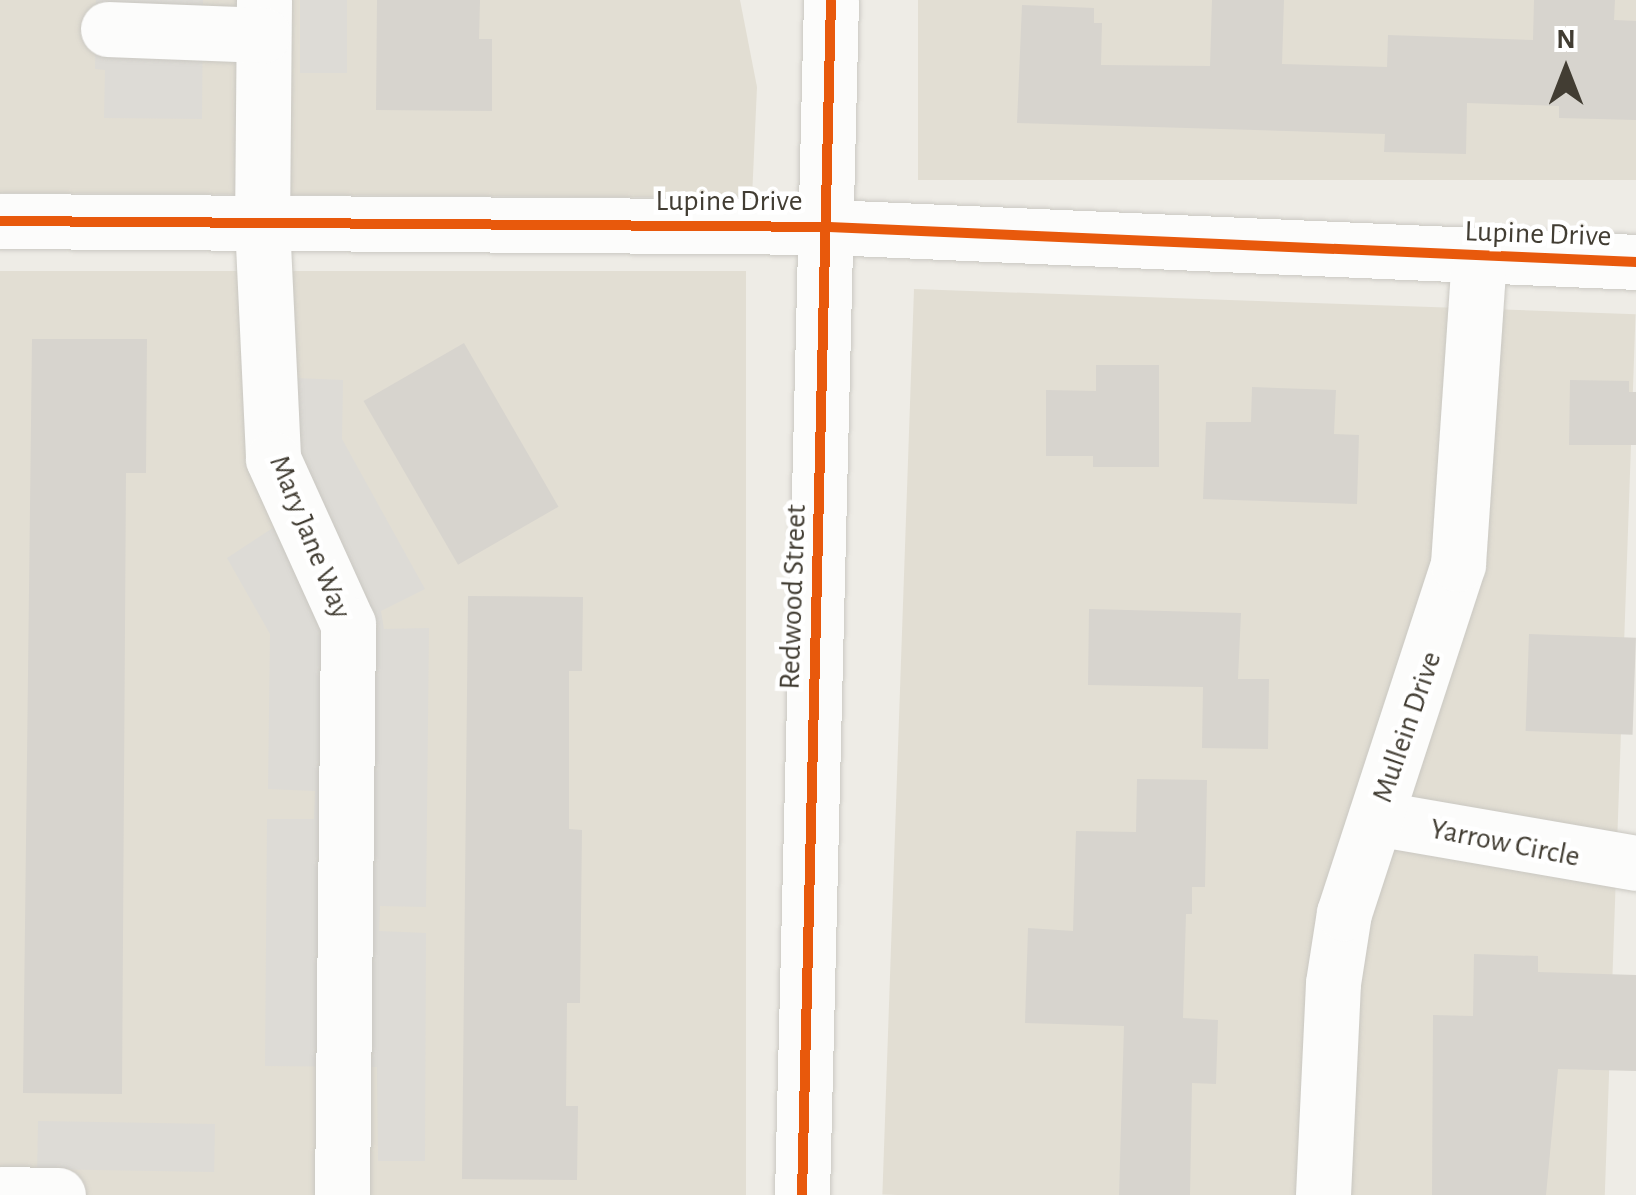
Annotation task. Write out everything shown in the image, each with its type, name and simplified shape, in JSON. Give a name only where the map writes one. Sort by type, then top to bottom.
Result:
[{"type":"street","name":"Redwood Street","points":[[802,1195],[831,0]]},
{"type":"street","points":[[108,29],[264,17]]},
{"type":"street","name":"Mary Jane Way","points":[[264,17],[262,222],[273,459],[348,624],[342,1195]]},
{"type":"street","name":"Lupine Drive","points":[[0,221],[828,226],[1636,262]]},
{"type":"street","name":"Mullein Drive","points":[[1323,1195],[1333,982],[1344,913],[1458,564],[1480,257]]},
{"type":"street","name":"Yarrow Circle","points":[[1376,818],[1636,864]]},
{"type":"street","points":[[0,1194],[58,1195]]},
{"type":"shaded area","points":[[0,0],[740,0],[757,87],[752,198],[0,193]]},
{"type":"shaded area","points":[[96,0],[203,0],[202,119],[104,118],[105,70],[95,69]]},
{"type":"shaded area","points":[[300,0],[347,0],[347,73],[300,73]]},
{"type":"shaded area","points":[[918,0],[1636,0],[1636,180],[918,180]]},
{"type":"shaded area","points":[[0,271],[746,271],[746,1195],[0,1195]]},
{"type":"shaded area","points":[[914,289],[1636,314],[1605,1195],[882,1194]]},
{"type":"shaded area","points":[[295,378],[343,380],[342,439],[425,589],[381,611],[384,629],[429,628],[426,907],[380,906],[379,931],[426,933],[425,1161],[378,1161],[377,1067],[265,1066],[267,819],[314,819],[315,791],[268,789],[270,634],[227,558],[320,497],[295,452]]},
{"type":"shaded area","points":[[38,1121],[215,1124],[214,1172],[37,1169]]},
{"type":"building","points":[[377,0],[480,0],[479,39],[492,39],[492,111],[376,110]]},
{"type":"building","points":[[1212,0],[1284,0],[1282,64],[1387,67],[1388,35],[1533,40],[1534,0],[1615,0],[1614,20],[1636,21],[1636,120],[1559,118],[1559,106],[1467,103],[1466,154],[1384,152],[1385,134],[1017,123],[1022,5],[1094,8],[1094,23],[1102,23],[1101,65],[1210,66]]},
{"type":"building","points":[[32,339],[147,339],[146,473],[126,473],[122,1094],[23,1093]]},
{"type":"building","points":[[464,343],[558,507],[458,565],[364,401]]},
{"type":"building","points":[[1096,365],[1159,365],[1159,467],[1093,467],[1093,456],[1046,456],[1046,390],[1096,391]]},
{"type":"building","points":[[1570,380],[1629,381],[1629,392],[1636,392],[1636,445],[1569,445]]},
{"type":"building","points":[[1252,387],[1336,390],[1334,434],[1359,435],[1357,504],[1203,499],[1206,422],[1251,422]]},
{"type":"building","points":[[468,596],[583,597],[582,671],[569,671],[569,829],[582,830],[580,1003],[567,1003],[566,1106],[578,1106],[577,1180],[462,1179]]},
{"type":"building","points":[[1089,609],[1241,613],[1238,679],[1269,679],[1268,749],[1202,748],[1203,687],[1088,685]]},
{"type":"building","points":[[1529,634],[1636,638],[1633,735],[1526,731]]},
{"type":"building","points":[[1137,779],[1207,780],[1205,887],[1192,887],[1192,914],[1186,914],[1183,1018],[1218,1020],[1216,1084],[1192,1083],[1190,1195],[1119,1195],[1124,1026],[1025,1023],[1028,928],[1073,931],[1076,831],[1136,832]]},
{"type":"building","points":[[1474,954],[1538,956],[1538,972],[1636,975],[1636,1071],[1558,1069],[1546,1195],[1432,1195],[1433,1015],[1473,1016]]},
{"type":"cycle path","points":[[802,1195],[831,0]]},
{"type":"cycle path","points":[[0,221],[829,227],[1636,262]]}]
